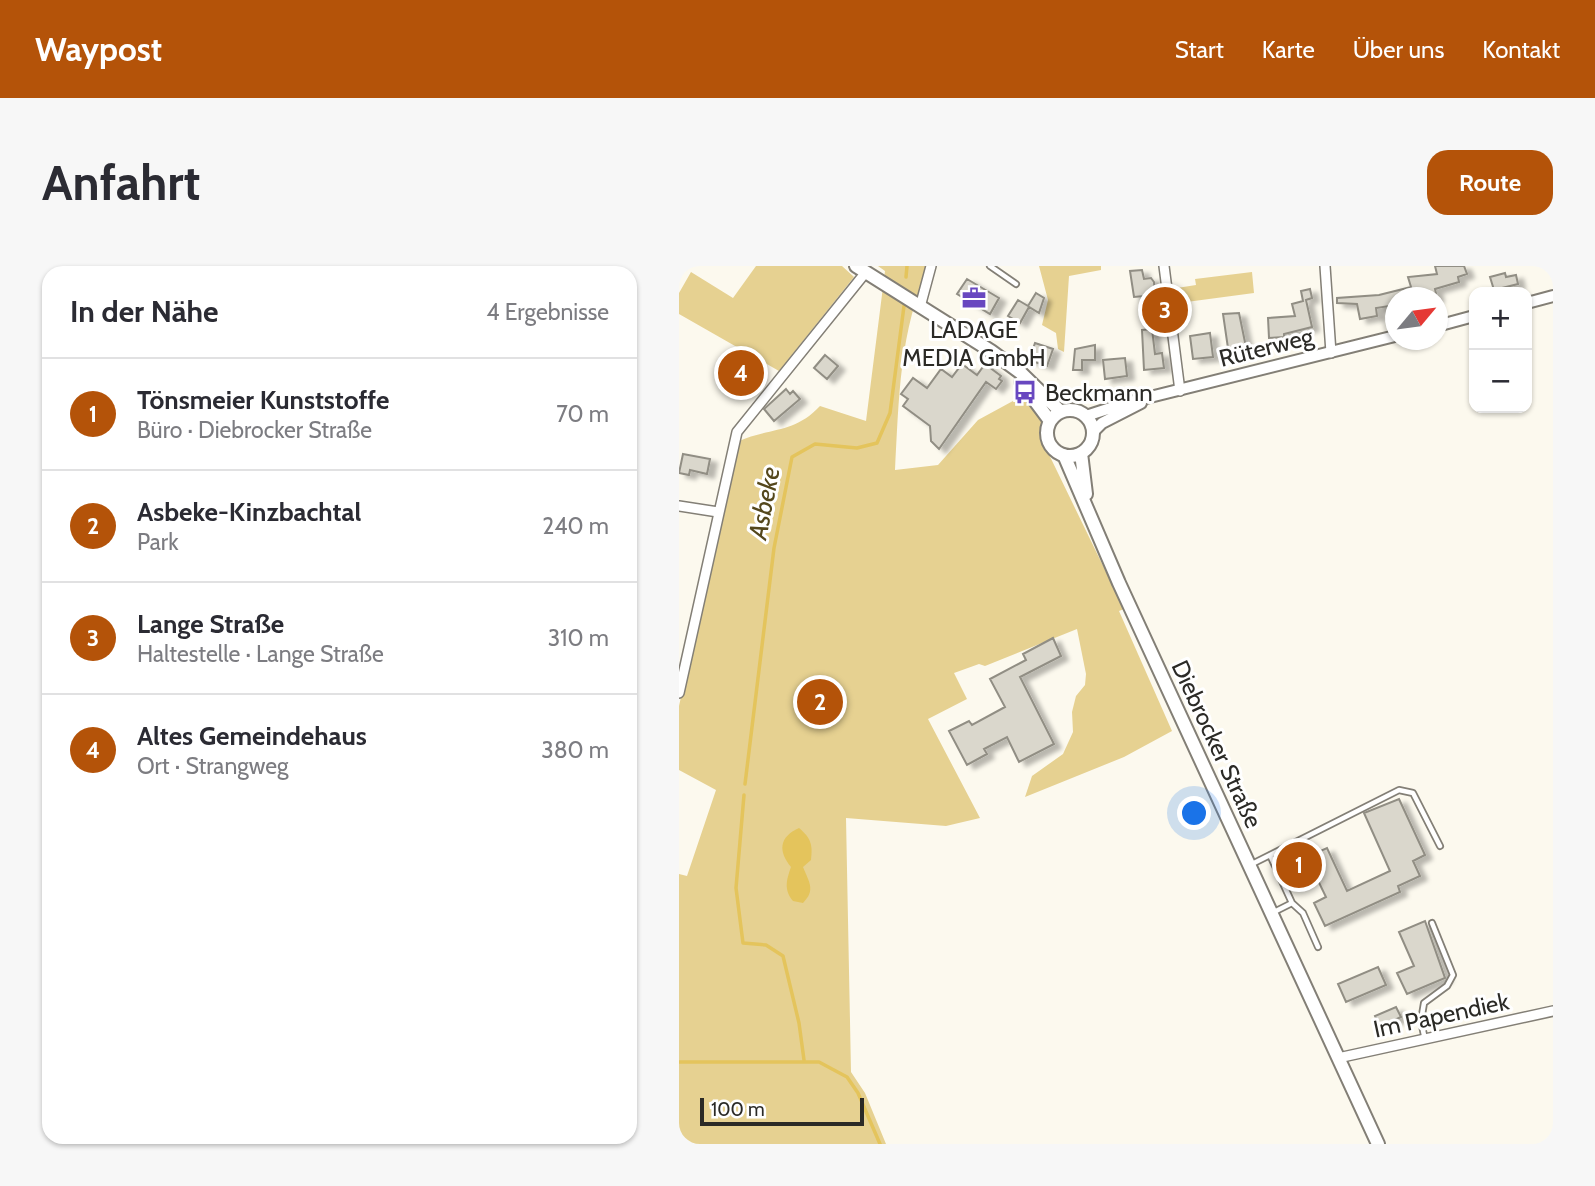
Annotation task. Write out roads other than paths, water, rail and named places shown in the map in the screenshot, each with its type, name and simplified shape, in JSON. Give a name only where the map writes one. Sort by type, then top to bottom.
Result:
[{"type":"main road","points":[[861,269],[1021,373],[1056,416]]},
{"type":"main road","points":[[1078,411],[1086,416],[1093,432],[1092,440],[1081,453],[1064,455],[1056,451],[1047,437],[1056,416],[1078,411]]},
{"type":"main road","name":"Diebrocker Straße","points":[[1081,453],[1089,513]]},
{"type":"main road","name":"Diebrocker Straße","points":[[1064,455],[1378,1144]]},
{"type":"street","points":[[920,307],[931,266]]},
{"type":"street","points":[[1164,266],[1180,391]]},
{"type":"street","points":[[1325,266],[1331,353]]},
{"type":"street","points":[[679,693],[737,432],[861,269]]},
{"type":"street","points":[[1532,302],[1553,296]]},
{"type":"street","points":[[1448,323],[1469,317]]},
{"type":"street","name":"Rüterweg","points":[[1086,416],[1385,339]]},
{"type":"street","name":"Rüterweg","points":[[1093,432],[1102,423],[1147,400]]},
{"type":"street","points":[[679,506],[718,512]]},
{"type":"street","name":"Im Papendiek","points":[[1338,1058],[1553,1011]]},
{"type":"lane","points":[[991,266],[1016,284]]},
{"type":"lane","points":[[1249,865],[1399,790],[1413,793],[1440,846]]},
{"type":"lane","points":[[1270,855],[1292,903],[1303,913],[1318,947]]},
{"type":"lane","points":[[1272,914],[1292,903]]},
{"type":"lane","points":[[1425,1040],[1422,1021],[1425,1003],[1447,986],[1453,975],[1432,923]]},
{"type":"waterway","name":"Asbeke","points":[[906,277],[907,266]]},
{"type":"waterway","name":"Asbeke","points":[[745,784],[774,548],[792,457],[815,444],[857,448],[877,443],[890,413],[904,306]]},
{"type":"waterway","name":"Asbeke","points":[[744,795],[736,888],[743,943],[766,945],[783,956],[799,1023],[804,1060]]},
{"type":"waterway","name":"Asbeke","points":[[679,1062],[819,1062],[847,1077],[858,1093],[880,1144]]},
{"type":"place","name":"LADAGE MEDIA GmbH","points":[[974,298]]},
{"type":"place","name":"Lange Straße","points":[[1165,310]]},
{"type":"place","name":"Altes Gemeindehaus","points":[[741,373]]},
{"type":"place","name":"Beckmann","points":[[1025,392]]},
{"type":"place","name":"Asbeke-Kinzbachtal","points":[[820,702]]},
{"type":"place","name":"Tönsmeier Kunststoffe","points":[[1299,865]]}]
